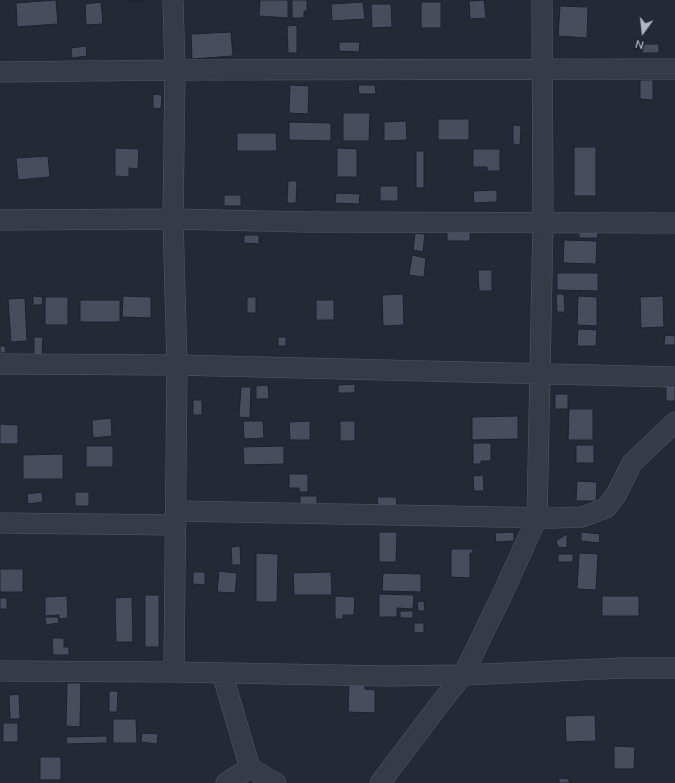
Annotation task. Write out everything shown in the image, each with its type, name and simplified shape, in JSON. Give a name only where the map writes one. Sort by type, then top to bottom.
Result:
[{"type":"street","points":[[173,0],[175,70],[173,219],[177,365],[174,672]]},
{"type":"street","points":[[380,783],[462,676],[502,595],[537,518],[543,223],[542,0]]},
{"type":"street","points":[[0,72],[175,70],[675,69]]},
{"type":"street","points":[[0,220],[173,219],[306,222],[675,223]]},
{"type":"street","points":[[0,364],[177,365],[675,377]]},
{"type":"street","points":[[0,523],[176,518],[582,517],[606,508],[616,494],[632,463],[675,422]]},
{"type":"street","points":[[0,671],[462,676],[622,668],[675,668]]},
{"type":"street","points":[[222,673],[250,768],[276,783]]},
{"type":"street","points":[[226,783],[250,768]]},
{"type":"building","points":[[56,0],[58,24],[17,27],[16,3]]},
{"type":"building","points":[[124,0],[147,0],[147,1]]},
{"type":"building","points":[[260,0],[288,0],[288,18],[259,16]]},
{"type":"building","points":[[292,0],[307,0],[307,11],[304,11],[304,18],[292,18]]},
{"type":"building","points":[[484,0],[486,18],[470,19],[469,1]]},
{"type":"building","points":[[101,2],[103,24],[86,25],[85,4]]},
{"type":"building","points":[[363,2],[365,19],[332,21],[331,4]]},
{"type":"building","points":[[421,2],[441,2],[441,28],[421,28]]},
{"type":"building","points":[[371,4],[391,4],[392,27],[372,28]]},
{"type":"building","points":[[560,6],[588,7],[587,38],[558,36]]},
{"type":"building","points":[[297,25],[297,53],[288,53],[287,26]]},
{"type":"building","points":[[231,32],[233,56],[192,59],[191,34]]},
{"type":"building","points":[[339,42],[360,42],[359,52],[339,51]]},
{"type":"building","points":[[642,44],[659,44],[659,53],[642,53]]},
{"type":"building","points":[[86,46],[87,56],[72,58],[71,48]]},
{"type":"building","points":[[640,80],[653,80],[653,100],[640,99]]},
{"type":"building","points":[[290,85],[309,86],[308,114],[289,113]]},
{"type":"building","points":[[358,85],[375,85],[376,94],[359,94]]},
{"type":"building","points":[[153,94],[162,95],[161,109],[153,108]]},
{"type":"building","points":[[343,113],[370,113],[369,141],[343,141]]},
{"type":"building","points":[[438,119],[469,119],[469,140],[438,140]]},
{"type":"building","points":[[406,121],[407,140],[384,141],[384,122]]},
{"type":"building","points":[[289,122],[331,123],[331,141],[289,140]]},
{"type":"building","points":[[513,125],[521,126],[520,145],[513,144]]},
{"type":"building","points":[[237,133],[276,133],[277,151],[237,151]]},
{"type":"building","points":[[574,147],[596,147],[596,196],[574,196]]},
{"type":"building","points":[[115,148],[139,149],[138,169],[129,168],[129,177],[115,176]]},
{"type":"building","points":[[337,148],[357,149],[357,177],[337,177]]},
{"type":"building","points":[[473,149],[500,149],[500,171],[487,171],[487,167],[473,167]]},
{"type":"building","points":[[416,151],[424,151],[424,188],[416,188]]},
{"type":"building","points":[[48,156],[50,177],[18,180],[16,158]]},
{"type":"building","points":[[288,181],[297,181],[296,203],[287,203]]},
{"type":"building","points":[[380,186],[398,186],[398,201],[380,201]]},
{"type":"building","points":[[497,190],[497,202],[474,203],[473,191]]},
{"type":"building","points":[[336,193],[360,194],[359,204],[335,203]]},
{"type":"building","points":[[224,195],[241,195],[241,206],[224,206]]},
{"type":"building","points":[[579,226],[597,226],[598,238],[579,238]]},
{"type":"building","points":[[470,230],[470,241],[447,241],[447,231]]},
{"type":"building","points":[[415,233],[425,234],[423,252],[413,250]]},
{"type":"building","points":[[244,235],[259,235],[259,244],[244,243]]},
{"type":"building","points":[[564,240],[597,241],[596,264],[563,263]]},
{"type":"building","points":[[412,255],[426,258],[424,277],[409,275]]},
{"type":"building","points":[[478,270],[492,270],[492,291],[479,291]]},
{"type":"building","points":[[557,273],[598,273],[598,291],[557,290]]},
{"type":"building","points":[[403,294],[404,325],[383,326],[382,295]]},
{"type":"building","points":[[556,294],[564,294],[565,312],[557,312]]},
{"type":"building","points":[[33,296],[43,297],[42,305],[33,305]]},
{"type":"building","points":[[123,296],[151,297],[151,318],[122,317]]},
{"type":"building","points":[[578,296],[597,297],[597,326],[577,325]]},
{"type":"building","points":[[663,296],[664,327],[641,328],[640,297]]},
{"type":"building","points":[[45,297],[68,297],[68,325],[45,325]]},
{"type":"building","points":[[247,297],[256,297],[256,313],[247,313]]},
{"type":"building","points":[[25,298],[27,341],[11,342],[8,299]]},
{"type":"building","points":[[80,300],[120,300],[120,322],[80,322]]},
{"type":"building","points":[[316,300],[334,300],[334,320],[316,320]]},
{"type":"building","points":[[578,329],[597,330],[596,346],[577,346]]},
{"type":"building","points":[[665,335],[675,336],[675,345],[664,345]]},
{"type":"building","points":[[34,337],[43,337],[42,356],[34,356]]},
{"type":"building","points":[[278,337],[286,337],[286,346],[278,346]]},
{"type":"building","points":[[0,346],[5,346],[6,353],[0,353]]},
{"type":"building","points":[[355,384],[355,393],[338,393],[338,385]]},
{"type":"building","points":[[268,385],[269,399],[256,399],[256,386]]},
{"type":"building","points":[[666,385],[675,385],[675,401],[666,401]]},
{"type":"building","points":[[241,387],[251,387],[250,418],[239,417]]},
{"type":"building","points":[[555,394],[568,394],[568,409],[555,409]]},
{"type":"building","points":[[193,400],[202,400],[202,415],[193,415]]},
{"type":"building","points":[[569,409],[593,409],[593,440],[568,440]]},
{"type":"building","points":[[518,416],[518,439],[472,440],[472,417]]},
{"type":"building","points":[[111,418],[112,436],[93,438],[92,420]]},
{"type":"building","points":[[243,421],[263,421],[264,438],[244,439]]},
{"type":"building","points":[[310,421],[310,440],[290,440],[289,422]]},
{"type":"building","points":[[340,421],[355,421],[355,441],[340,441]]},
{"type":"building","points":[[0,424],[18,425],[18,444],[0,444]]},
{"type":"building","points":[[473,443],[491,443],[491,461],[481,461],[481,464],[473,464]]},
{"type":"building","points":[[576,445],[594,445],[594,463],[576,463]]},
{"type":"building","points":[[86,446],[113,446],[113,467],[86,467]]},
{"type":"building","points":[[284,446],[284,464],[244,465],[243,447]]},
{"type":"building","points":[[63,454],[63,479],[23,479],[23,455]]},
{"type":"building","points":[[289,474],[308,474],[308,492],[299,492],[299,488],[289,488]]},
{"type":"building","points":[[483,475],[484,491],[474,491],[473,476]]},
{"type":"building","points":[[577,481],[597,482],[596,501],[576,501]]},
{"type":"building","points":[[42,492],[43,502],[28,504],[27,494]]},
{"type":"building","points":[[75,492],[89,492],[89,506],[75,506]]},
{"type":"building","points":[[300,496],[317,496],[317,506],[300,506]]},
{"type":"building","points":[[377,497],[396,497],[397,507],[378,507]]},
{"type":"building","points":[[379,532],[397,532],[396,562],[379,562]]},
{"type":"building","points":[[514,532],[514,541],[496,542],[495,533]]},
{"type":"building","points":[[581,532],[600,534],[599,543],[581,541]]},
{"type":"building","points":[[567,534],[567,548],[558,547],[556,541]]},
{"type":"building","points":[[240,546],[241,565],[232,565],[231,547]]},
{"type":"building","points":[[451,549],[473,549],[473,553],[470,553],[470,578],[451,577]]},
{"type":"building","points":[[256,553],[278,554],[277,602],[256,602]]},
{"type":"building","points":[[579,553],[598,554],[596,590],[577,589]]},
{"type":"building","points":[[558,554],[573,554],[573,562],[558,562]]},
{"type":"building","points":[[0,569],[23,569],[23,592],[0,592]]},
{"type":"building","points":[[219,571],[237,573],[235,593],[217,592]]},
{"type":"building","points":[[193,572],[205,572],[205,585],[193,584]]},
{"type":"building","points":[[331,572],[332,595],[294,595],[293,573]]},
{"type":"building","points":[[383,573],[421,574],[421,592],[382,591]]},
{"type":"building","points":[[379,594],[414,595],[413,609],[397,608],[397,617],[379,617]]},
{"type":"building","points":[[145,595],[159,595],[159,647],[145,647]]},
{"type":"building","points":[[67,596],[68,618],[59,619],[59,615],[45,616],[45,597]]},
{"type":"building","points":[[335,596],[355,597],[354,615],[343,615],[343,619],[335,619]]},
{"type":"building","points":[[602,596],[639,596],[639,616],[602,616]]},
{"type":"building","points":[[132,597],[133,642],[116,642],[115,598]]},
{"type":"building","points":[[0,598],[7,598],[7,609],[0,609]]},
{"type":"building","points":[[424,601],[425,611],[418,611],[417,602]]},
{"type":"building","points":[[400,611],[413,611],[413,618],[400,618]]},
{"type":"building","points":[[45,617],[58,617],[59,623],[46,625]]},
{"type":"building","points":[[414,623],[424,623],[424,633],[414,632]]},
{"type":"building","points":[[52,638],[64,638],[64,647],[69,647],[69,655],[53,655]]},
{"type":"building","points":[[67,683],[81,683],[80,727],[66,726]]},
{"type":"building","points":[[349,683],[365,684],[365,689],[375,690],[375,713],[348,712]]},
{"type":"building","points":[[109,691],[118,691],[117,712],[109,712]]},
{"type":"building","points":[[19,694],[20,719],[10,719],[9,695]]},
{"type":"building","points":[[595,715],[596,741],[566,742],[565,716]]},
{"type":"building","points":[[113,719],[136,719],[137,743],[113,743]]},
{"type":"building","points":[[3,723],[18,723],[18,742],[3,742]]},
{"type":"building","points":[[142,733],[158,734],[157,744],[141,742]]},
{"type":"building","points":[[107,736],[107,743],[67,744],[66,737]]},
{"type":"building","points":[[614,746],[635,747],[634,769],[614,769]]},
{"type":"building","points":[[40,757],[61,757],[61,780],[40,780]]},
{"type":"building","points":[[559,778],[569,779],[569,783],[559,783]]}]
